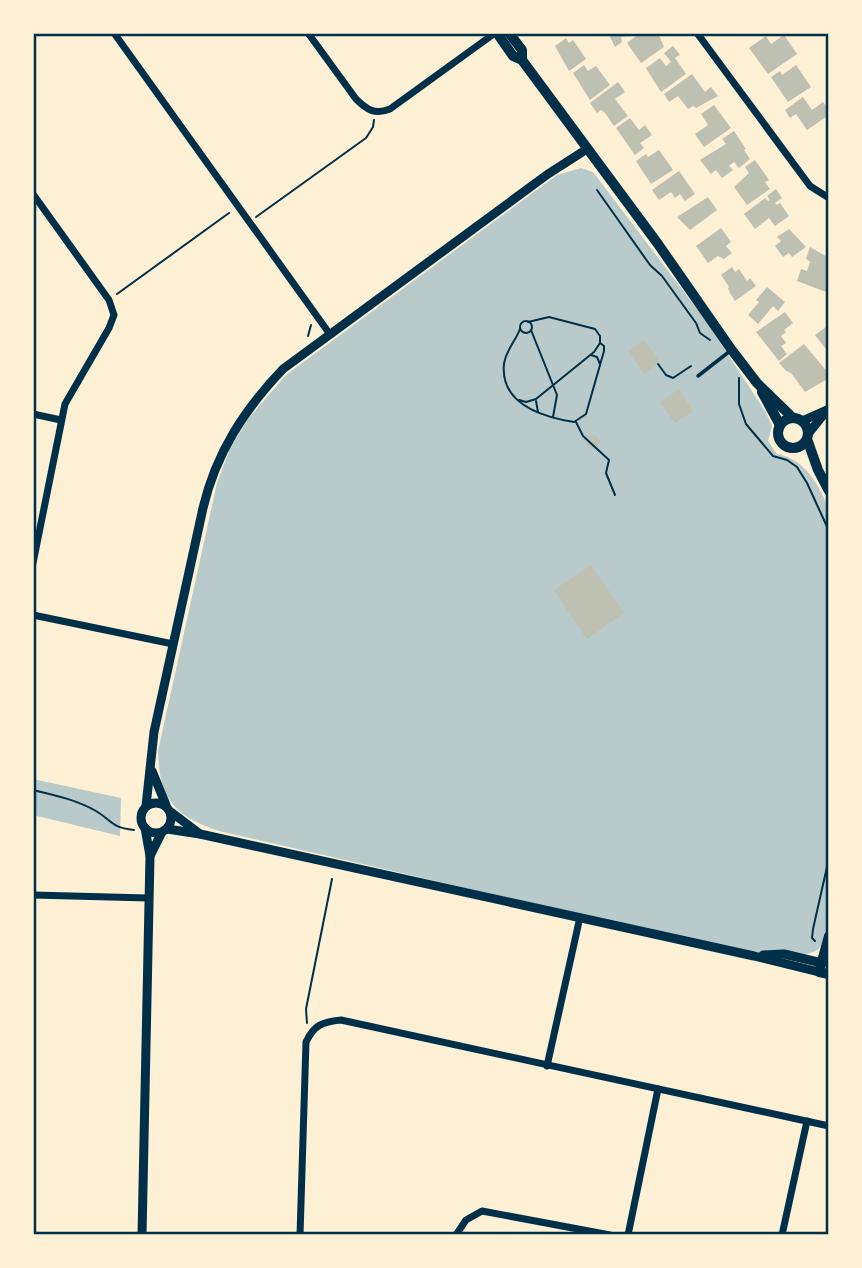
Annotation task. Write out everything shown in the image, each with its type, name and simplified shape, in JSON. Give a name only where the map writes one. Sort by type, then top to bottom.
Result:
[{"type":"main road","points":[[496,33],[513,56],[522,60],[659,244],[757,383],[780,425],[779,440],[786,446],[795,448],[818,471]]},
{"type":"main road","points":[[509,33],[522,50],[522,60]]},
{"type":"main road","points":[[757,383],[797,419],[807,436],[818,471],[829,491]]},
{"type":"main road","points":[[780,425],[797,419]]},
{"type":"main road","points":[[795,448],[802,445],[807,436]]},
{"type":"main road","points":[[825,969],[827,941]]},
{"type":"street","points":[[114,33],[329,333]]},
{"type":"street","points":[[307,33],[356,99],[364,108],[375,112],[390,109],[496,33]]},
{"type":"street","points":[[697,33],[810,186],[829,198]]},
{"type":"street","points":[[142,1235],[150,856],[141,814],[146,806],[154,732],[173,644],[209,484],[220,457],[231,433],[261,392],[283,369],[548,174],[587,149]]},
{"type":"street","points":[[33,194],[109,300],[114,315],[65,404],[33,563]]},
{"type":"street","points":[[797,419],[827,411]]},
{"type":"street","points":[[807,436],[827,411]]},
{"type":"street","points":[[33,414],[61,420]]},
{"type":"street","points":[[33,615],[173,644]]},
{"type":"street","points":[[150,856],[172,821],[151,770]]},
{"type":"street","points":[[146,806],[158,802],[200,834]]},
{"type":"street","points":[[145,828],[152,833],[164,831],[200,834],[754,956],[825,969]]},
{"type":"street","points":[[33,895],[148,898]]},
{"type":"street","points":[[547,1066],[580,917]]},
{"type":"street","points":[[300,1235],[306,1042],[313,1028],[323,1022],[341,1020],[829,1126]]},
{"type":"street","points":[[628,1235],[658,1089]]},
{"type":"street","points":[[782,1235],[807,1122]]},
{"type":"street","points":[[456,1235],[466,1220],[482,1211],[610,1235]]},
{"type":"lane","points":[[698,376],[731,349]]},
{"type":"path","points":[[250,222],[366,138],[373,127],[375,112]]},
{"type":"path","points":[[109,300],[238,206]]},
{"type":"path","points":[[515,398],[526,402],[538,397],[591,355],[600,343],[600,337],[594,329],[549,317],[521,323],[517,337],[508,349],[504,366],[506,382],[515,398],[540,414],[553,418],[575,421],[586,414],[604,352],[604,346],[600,343]]},
{"type":"path","points":[[517,337],[531,328],[537,319]]},
{"type":"path","points":[[309,348],[303,341],[310,333],[310,321]]},
{"type":"path","points":[[528,322],[557,399],[553,418]]},
{"type":"path","points":[[520,329],[533,338]]},
{"type":"path","points":[[591,355],[597,357],[600,365]]},
{"type":"path","points":[[658,364],[666,375],[673,378],[691,366]]},
{"type":"path","points":[[538,397],[535,403],[540,414]]},
{"type":"path","points":[[575,421],[583,436],[610,460],[606,473],[615,495]]},
{"type":"path","points":[[33,790],[66,798],[97,812],[116,828],[134,830],[136,837]]},
{"type":"path","points":[[827,941],[814,941],[813,938],[829,858]]},
{"type":"path","points":[[313,1028],[306,1022],[306,1009],[332,879]]},
{"type":"shaded area","points":[[581,168],[593,172],[706,321],[765,411],[772,426],[768,441],[777,454],[796,461],[810,474],[829,509],[829,915],[822,944],[808,954],[754,954],[219,831],[180,811],[166,793],[162,781],[158,751],[217,483],[230,449],[248,419],[286,375],[557,175]]},
{"type":"shaded area","points":[[33,779],[121,798],[120,836],[33,815]]},
{"type":"building","points":[[608,33],[632,33],[632,36],[621,37],[622,42],[615,47]]},
{"type":"building","points":[[640,33],[651,33],[653,36],[658,33],[664,47],[641,63],[627,43]]},
{"type":"building","points":[[784,35],[797,54],[768,74],[749,48],[766,36],[771,44]]},
{"type":"building","points":[[566,38],[569,43],[573,40],[586,59],[569,71],[555,46]]},
{"type":"building","points":[[673,46],[680,55],[675,58],[686,74],[661,92],[646,68],[660,58],[666,66],[671,62],[664,53]]},
{"type":"building","points":[[584,65],[588,71],[596,66],[610,85],[590,100],[573,73]]},
{"type":"building","points":[[796,65],[811,87],[788,102],[771,77],[780,71],[782,75]]},
{"type":"building","points":[[692,74],[705,92],[711,87],[718,96],[696,108],[693,106],[688,109],[678,96],[669,102],[664,94]]},
{"type":"building","points":[[618,82],[625,92],[615,99],[628,116],[614,126],[605,113],[601,110],[597,113],[590,103]]},
{"type":"building","points":[[803,97],[812,110],[823,102],[829,109],[829,115],[807,130],[796,114],[790,118],[785,110]]},
{"type":"building","points":[[714,105],[731,128],[704,147],[695,134],[708,125],[701,114]]},
{"type":"building","points":[[630,118],[639,130],[645,125],[652,135],[640,143],[644,148],[635,155],[616,128]]},
{"type":"building","points":[[734,131],[750,159],[739,168],[734,162],[729,166],[733,170],[722,178],[716,170],[711,174],[700,160],[726,144],[722,139]]},
{"type":"building","points":[[659,150],[673,170],[651,184],[636,161]]},
{"type":"building","points":[[755,160],[769,180],[765,182],[770,189],[747,205],[734,187],[749,173],[745,167]]},
{"type":"building","points":[[679,171],[695,194],[685,201],[680,194],[675,198],[671,192],[659,200],[652,190]]},
{"type":"building","points":[[776,189],[782,198],[775,203],[780,203],[789,216],[775,226],[769,218],[755,229],[744,214],[765,198],[770,200],[767,196]]},
{"type":"building","points":[[708,197],[717,210],[690,230],[677,217]]},
{"type":"building","points":[[721,228],[731,242],[726,246],[732,253],[724,259],[718,256],[708,263],[696,246]]},
{"type":"building","points":[[789,229],[806,247],[792,257],[789,253],[783,257],[775,246],[781,241],[777,237]]},
{"type":"building","points":[[810,247],[829,258],[829,284],[826,292],[797,281],[801,269],[807,271],[810,262],[814,264],[806,259]]},
{"type":"building","points":[[732,267],[735,272],[739,269],[747,281],[750,278],[756,286],[735,301],[721,275]]},
{"type":"building","points":[[767,287],[785,302],[778,311],[773,306],[758,324],[748,315]]},
{"type":"building","points":[[785,312],[793,323],[781,336],[786,343],[781,346],[787,354],[779,361],[756,332]]},
{"type":"building","points":[[826,327],[829,331],[829,353],[815,335]]},
{"type":"building","points":[[644,340],[660,363],[644,374],[628,351]]},
{"type":"building","points":[[804,344],[829,374],[829,378],[805,392],[791,373],[779,363]]},
{"type":"building","points":[[679,389],[693,411],[675,423],[660,402]]},
{"type":"building","points":[[590,435],[596,435],[600,442],[596,449],[590,449],[586,445],[586,439]]},
{"type":"building","points":[[591,565],[624,613],[587,639],[554,590]]}]
